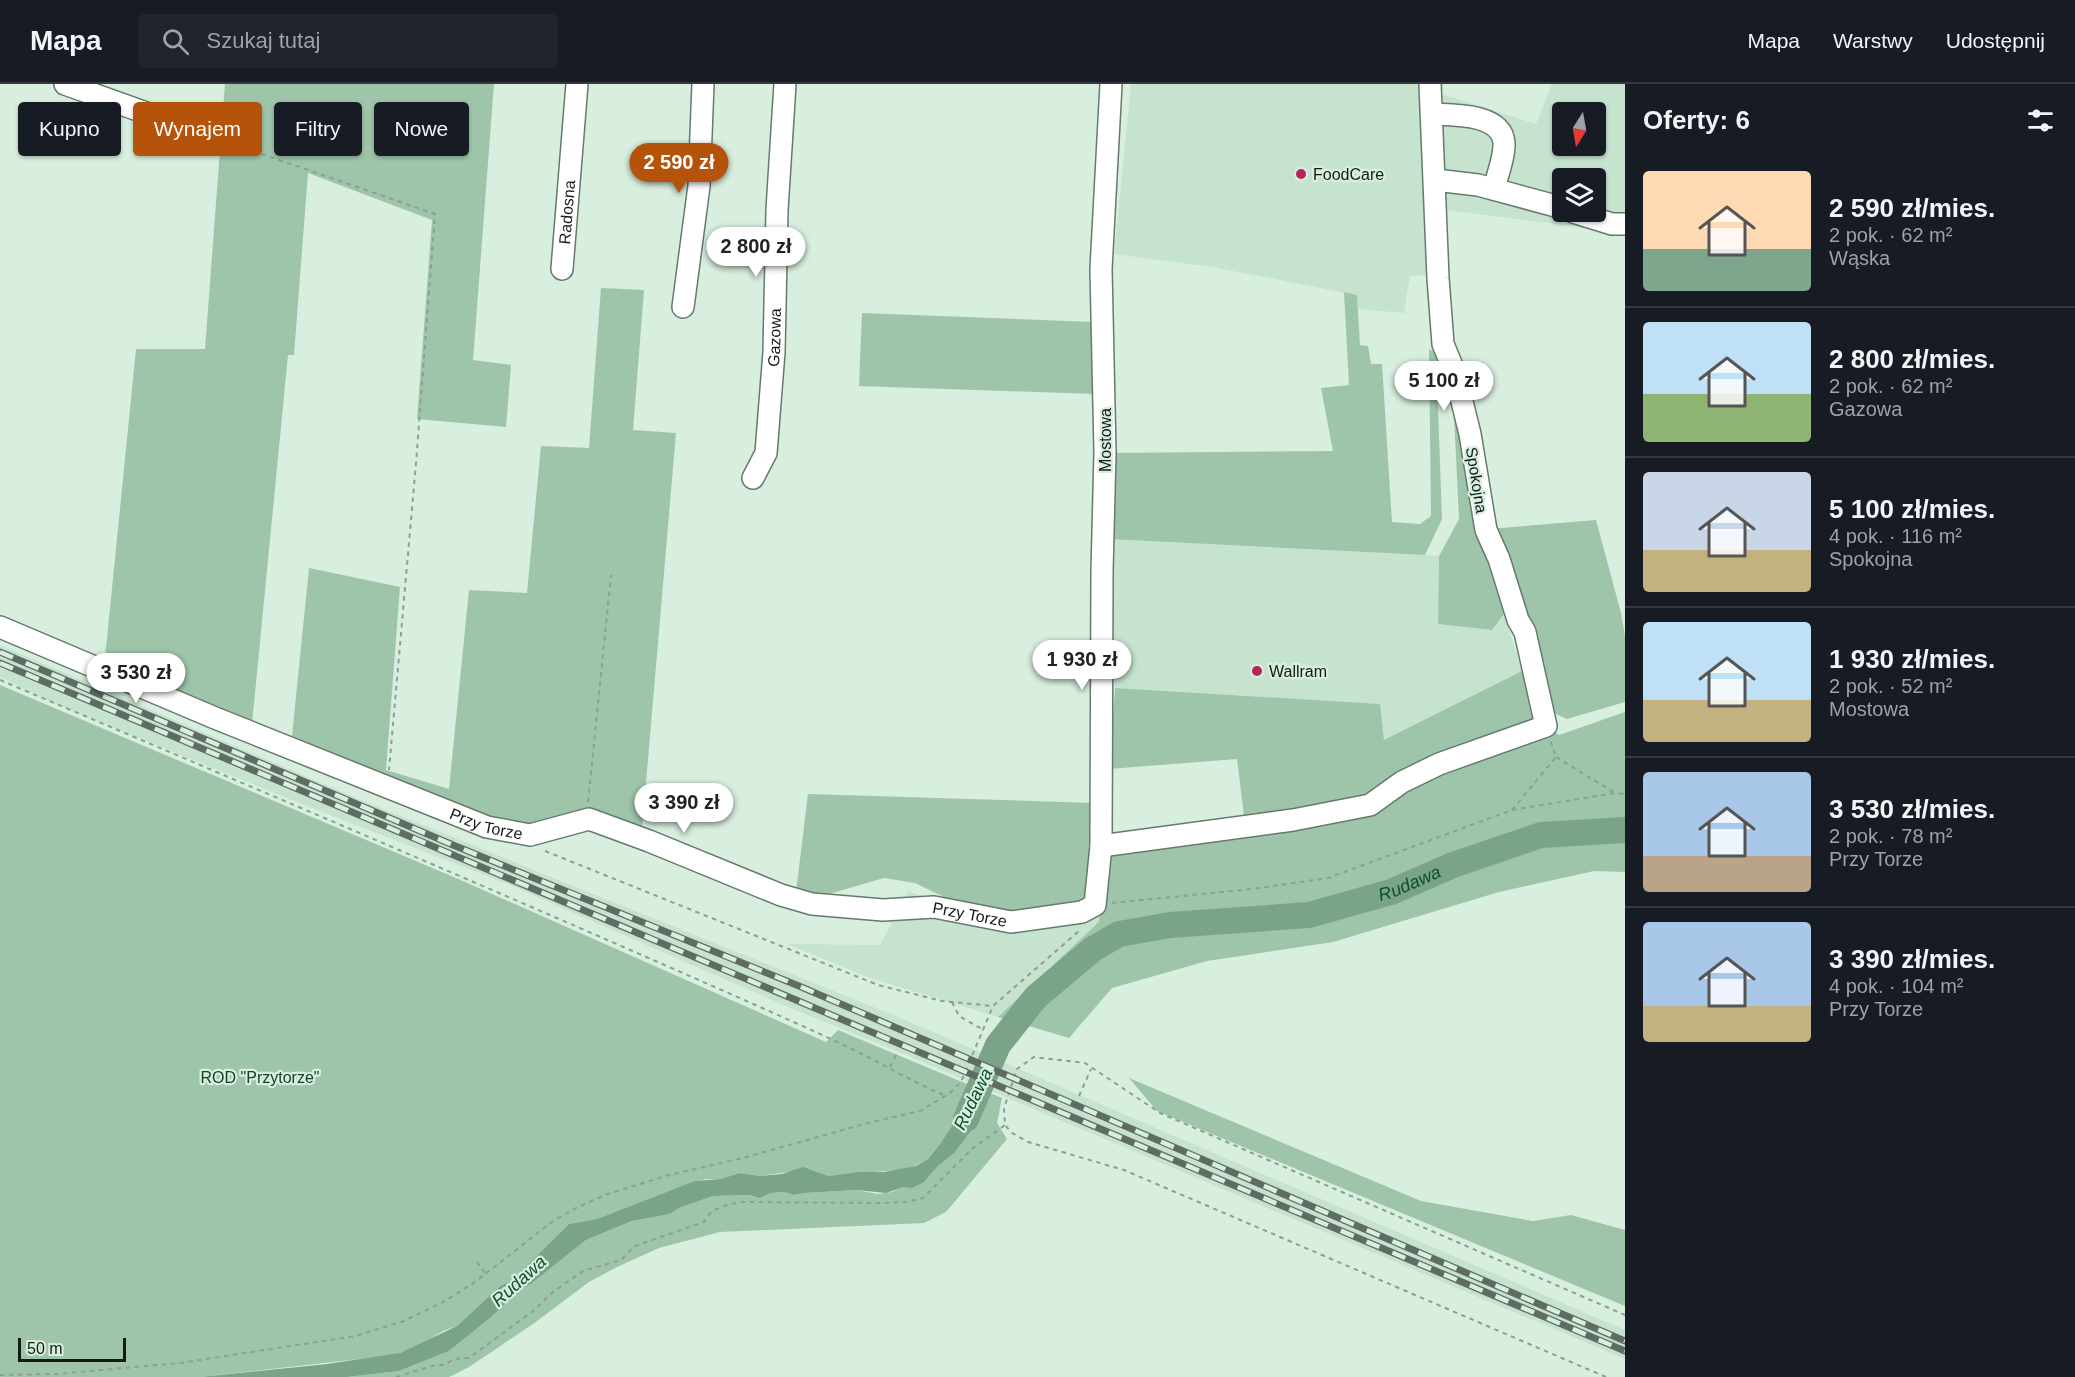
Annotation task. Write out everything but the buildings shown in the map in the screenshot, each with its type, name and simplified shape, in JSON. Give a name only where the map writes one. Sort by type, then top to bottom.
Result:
[{"type":"street","points":[[65,84],[133,108]]},
{"type":"street","name":"Radosna","points":[[562,269],[577,84]]},
{"type":"street","points":[[683,307],[699,186],[703,84]]},
{"type":"street","name":"Gazowa","points":[[753,478],[766,453],[774,352],[777,210],[785,84]]},
{"type":"street","name":"Mostowa","points":[[1095,905],[1101,846],[1102,553],[1105,476],[1101,269],[1111,84]]},
{"type":"street","name":"Spokojna","points":[[1430,84],[1443,344],[1455,373],[1470,434],[1486,530],[1499,559],[1518,620],[1525,632],[1546,726]]},
{"type":"street","points":[[1432,114],[1478,118],[1489,123],[1500,133],[1504,148],[1494,189]]},
{"type":"street","points":[[1435,180],[1462,182],[1552,205]]},
{"type":"street","points":[[1606,222],[1625,224]]},
{"type":"street","name":"Przy Torze","points":[[0,627],[388,788],[487,827],[510,833],[530,835],[589,819],[781,895],[812,904],[883,910],[934,907],[1011,922],[1082,912],[1095,905]]},
{"type":"street","points":[[1101,846],[1293,820],[1370,805],[1402,782],[1439,764],[1546,726]]},
{"type":"path","points":[[262,154],[435,213],[388,788]]},
{"type":"path","points":[[589,819],[587,811],[611,574]]},
{"type":"path","points":[[0,680],[699,980],[890,1067],[946,1096]]},
{"type":"path","points":[[1546,726],[1556,757],[1616,793]]},
{"type":"path","points":[[1512,810],[1556,757]]},
{"type":"path","points":[[1095,905],[1252,889],[1328,878],[1512,810],[1616,793],[1625,794]]},
{"type":"path","points":[[539,849],[878,985],[952,1002],[993,1006]]},
{"type":"path","points":[[0,1375],[56,1374],[180,1364],[356,1336],[404,1321],[445,1301],[553,1221],[605,1195],[669,1175],[743,1158],[871,1122],[920,1111],[946,1096],[961,1082],[993,1006],[1081,929]]},
{"type":"path","points":[[952,1002],[959,1016],[982,1029]]},
{"type":"path","points":[[890,1067],[897,1053]]},
{"type":"path","points":[[1606,1377],[1124,1170],[1028,1142],[1012,1133],[1005,1125],[1004,1108],[1017,1069],[1035,1057],[1085,1063],[1160,1113],[1625,1315]]},
{"type":"path","points":[[1078,1096],[1092,1067]]},
{"type":"path","points":[[396,1377],[436,1365],[444,1365],[454,1359],[469,1358],[583,1271],[621,1260],[635,1246],[704,1222],[717,1208],[740,1202],[882,1203],[907,1202],[923,1198],[973,1148],[1005,1125]]},
{"type":"path","points":[[477,1262],[485,1273]]},
{"type":"shaded area","points":[[1131,84],[1444,84],[1442,94],[1536,124],[1552,84],[1625,84],[1625,233],[1431,208],[1431,275],[1410,276],[1404,313],[1358,309],[1357,295],[1212,267],[1114,254]]},
{"type":"shaded area","points":[[1108,539],[1439,556],[1438,624],[1492,630],[1504,614],[1522,671],[1384,741],[1379,704],[1115,688]]},
{"type":"shaded area","points":[[0,645],[368,803],[903,1019],[1625,1330],[1625,1359],[795,1010],[510,885],[279,795],[51,702],[0,677]]},
{"type":"shaded area","points":[[909,891],[982,924],[1100,913],[1100,922],[998,1017],[870,978],[787,944],[880,945]]},
{"type":"green space","points":[[225,84],[494,84],[473,360],[511,365],[506,427],[417,419],[432,220],[308,173],[294,355],[288,355],[252,724],[105,658],[136,349],[205,349],[220,156],[262,156],[262,102],[224,102]]},
{"type":"green space","points":[[601,288],[644,290],[633,430],[676,433],[641,841],[586,825],[528,833],[439,801],[292,736],[309,568],[400,587],[386,770],[449,789],[469,590],[527,593],[541,446],[589,448]]},
{"type":"green space","points":[[1344,292],[1357,295],[1360,345],[1368,346],[1371,364],[1382,364],[1392,522],[1420,524],[1431,516],[1429,349],[1436,353],[1442,519],[1425,555],[1108,539],[1109,453],[1333,451],[1321,388],[1349,385]]},
{"type":"green space","points":[[862,313],[1092,322],[1094,394],[859,386]]},
{"type":"green space","points":[[1452,374],[1480,539],[1504,614],[1492,630],[1438,624],[1439,556],[1459,519]]},
{"type":"green space","points":[[1596,520],[1625,636],[1625,702],[1567,719],[1552,712],[1489,529]]},
{"type":"green space","points":[[1522,671],[1540,722],[1559,735],[1625,712],[1625,872],[1594,871],[1499,892],[1333,942],[1207,961],[1112,988],[1069,1038],[998,1017],[1099,922],[1107,848],[1246,832],[1237,759],[1109,769],[1115,688],[1380,704],[1384,740]]},
{"type":"green space","name":"ROD \"Przytorze\"","points":[[0,685],[456,878],[826,1042],[838,1030],[974,1087],[940,1144],[928,1159],[909,1169],[829,1176],[809,1169],[760,1176],[740,1173],[720,1179],[706,1179],[691,1183],[597,1219],[569,1224],[511,1281],[500,1286],[457,1326],[443,1331],[418,1346],[394,1355],[200,1377],[0,1377]]},
{"type":"green space","points":[[808,794],[1094,803],[1091,903],[1041,920],[959,904],[915,883],[884,878],[829,894],[796,892]]},
{"type":"green space","points":[[1129,1078],[1421,1201],[1533,1221],[1571,1215],[1625,1230],[1625,1306],[1157,1111]]},
{"type":"green space","points":[[992,1094],[1002,1098],[997,1123],[1007,1139],[946,1212],[924,1223],[720,1232],[659,1248],[589,1282],[533,1324],[469,1367],[449,1377],[347,1377],[399,1371],[449,1351],[523,1288],[586,1240],[632,1221],[670,1214],[679,1208],[713,1196],[748,1195],[760,1198],[771,1193],[784,1192],[793,1195],[856,1190],[878,1194],[924,1182],[971,1131],[981,1105]]},
{"type":"water","points":[[974,1087],[992,1094],[981,1105],[971,1131],[954,1153],[924,1182],[912,1188],[904,1187],[886,1193],[856,1190],[793,1195],[784,1192],[771,1193],[760,1198],[749,1195],[713,1196],[679,1208],[670,1214],[632,1221],[586,1240],[523,1288],[449,1351],[399,1371],[347,1377],[200,1377],[327,1364],[400,1353],[457,1326],[500,1286],[511,1281],[569,1224],[597,1219],[695,1181],[720,1179],[740,1173],[760,1176],[782,1174],[803,1167],[829,1176],[884,1172],[916,1166],[928,1159],[940,1144]]},
{"type":"waterway","name":"Rudawa","points":[[966,1119],[998,1045],[1036,997],[1093,949],[1119,934],[1170,925],[1309,915],[1391,892],[1453,865],[1541,835],[1625,830]]},
{"type":"railway","points":[[0,652],[453,845],[799,986],[1625,1341]]},
{"type":"railway","points":[[0,663],[1625,1351]]},
{"type":"place","name":"FoodCare","points":[[1301,174]]},
{"type":"place","name":"Wallram","points":[[1257,671]]}]
